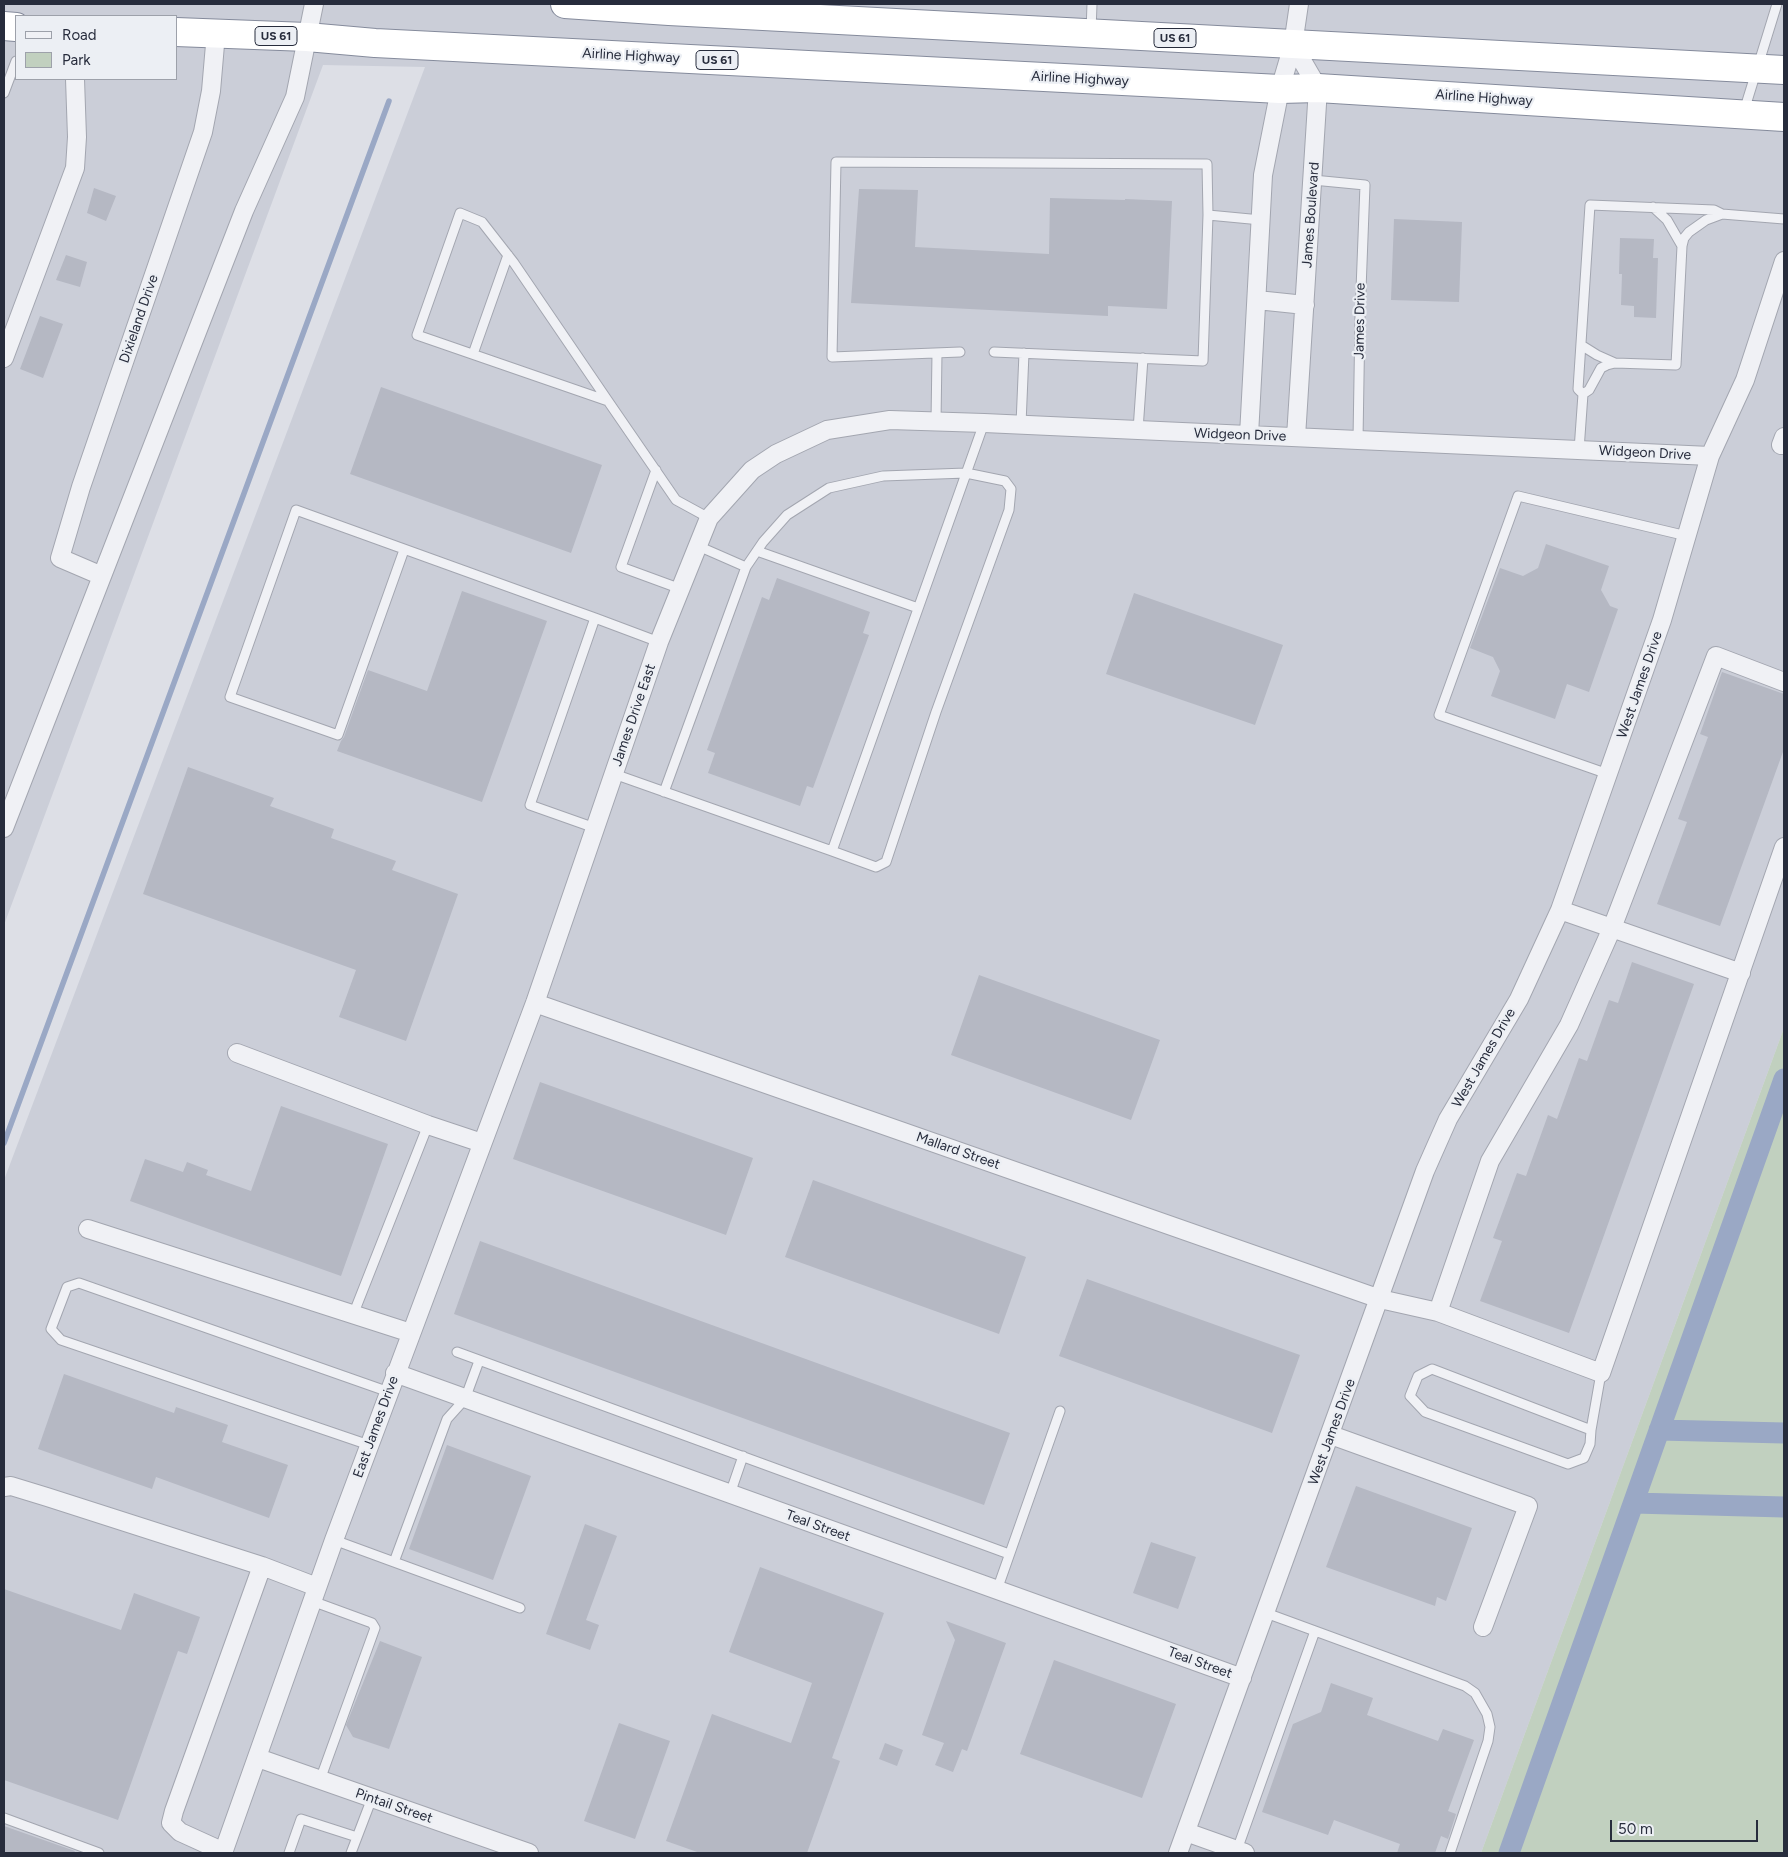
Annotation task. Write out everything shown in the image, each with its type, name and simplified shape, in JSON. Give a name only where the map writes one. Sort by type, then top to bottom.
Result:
[{"type":"highway","name":"US 61","points":[[565,4],[1293,45],[1784,70]]},
{"type":"highway","name":"US 61","points":[[178,32],[307,37]]},
{"type":"highway","name":"Airline Highway","points":[[307,37],[376,43],[1280,89],[1318,88],[1784,117]]},
{"type":"street","points":[[4,828],[244,211],[294,97],[314,4]]},
{"type":"street","points":[[1249,435],[1264,175],[1280,89],[1293,45],[1299,4]]},
{"type":"street","name":"Dixieland Drive","points":[[102,576],[60,558],[81,487],[203,132],[211,91],[216,33]]},
{"type":"street","points":[[1293,45],[1318,88]]},
{"type":"street","points":[[4,358],[75,168],[75,80]]},
{"type":"street","name":"James Boulevard","points":[[1296,437],[1318,88]]},
{"type":"street","name":"West James Drive","points":[[1178,1853],[1331,1435],[1425,1171],[1448,1119],[1519,999],[1560,910],[1662,620],[1710,456],[1745,380],[1784,261]]},
{"type":"street","points":[[1257,300],[1305,305]]},
{"type":"street","name":"Widgeon Drive","points":[[776,454],[826,430],[890,420],[1021,424],[1710,456]]},
{"type":"street","name":"James Drive East","points":[[535,1003],[659,642],[709,518],[752,470],[776,454]]},
{"type":"street","points":[[1438,1312],[1490,1162],[1569,1025],[1612,928],[1716,656],[1784,682]]},
{"type":"street","points":[[1601,1373],[1784,847]]},
{"type":"street","points":[[1560,910],[1741,973]]},
{"type":"street","name":"East James Drive","points":[[224,1852],[314,1594],[535,1003]]},
{"type":"street","name":"Mallard Street","points":[[535,1003],[1380,1299],[1438,1312],[1601,1373]]},
{"type":"street","points":[[237,1053],[428,1125],[482,1143]]},
{"type":"street","points":[[88,1229],[410,1334]]},
{"type":"street","name":"Teal Street","points":[[395,1374],[1242,1678]]},
{"type":"street","points":[[1331,1435],[1528,1506],[1483,1627]]},
{"type":"street","points":[[4,1487],[11,1486],[47,1497],[262,1566],[314,1594]]},
{"type":"street","points":[[224,1852],[180,1832],[171,1823],[262,1566]]},
{"type":"street","name":"Pintail Street","points":[[258,1758],[529,1853]]},
{"type":"street","points":[[1186,1832],[1241,1852]]},
{"type":"lane","points":[[1091,34],[1092,4]]},
{"type":"lane","points":[[1743,115],[1777,4]]},
{"type":"lane","points":[[4,93],[15,64]]},
{"type":"lane","points":[[960,352],[832,357],[836,162],[1207,164],[1208,215],[1203,361],[994,352]]},
{"type":"lane","name":"James Drive","points":[[1313,180],[1365,186],[1358,440]]},
{"type":"lane","points":[[1579,450],[1583,394],[1578,389],[1590,205],[1714,210],[1722,214],[1784,219]]},
{"type":"lane","points":[[1653,207],[1667,220],[1682,246]]},
{"type":"lane","points":[[608,401],[417,335],[460,213],[482,222],[508,255],[676,500],[709,518]]},
{"type":"lane","points":[[1580,345],[1596,355],[1615,363],[1676,365],[1684,238],[1706,220],[1722,214]]},
{"type":"lane","points":[[1208,215],[1261,220]]},
{"type":"lane","points":[[473,354],[508,255]]},
{"type":"lane","points":[[936,422],[937,353]]},
{"type":"lane","points":[[1021,424],[1024,353]]},
{"type":"lane","points":[[1138,430],[1143,358]]},
{"type":"lane","points":[[1583,394],[1589,390],[1601,368],[1615,363]]},
{"type":"lane","points":[[832,851],[984,423]]},
{"type":"lane","points":[[656,470],[621,567],[681,588]]},
{"type":"lane","points":[[614,774],[664,792],[832,851],[876,868],[886,862],[936,712],[1009,510],[1011,489],[1005,481],[966,473],[883,476],[829,488],[787,515],[746,567],[664,792]]},
{"type":"lane","points":[[1608,774],[1438,715],[1518,496],[1687,536]]},
{"type":"lane","points":[[404,550],[338,735],[230,696],[296,510],[659,642]]},
{"type":"lane","points":[[698,546],[746,567]]},
{"type":"lane","points":[[757,551],[918,608]]},
{"type":"lane","points":[[595,618],[530,805],[595,828]]},
{"type":"lane","points":[[353,1315],[428,1125]]},
{"type":"lane","points":[[369,1445],[61,1340],[51,1329],[67,1287],[80,1283],[388,1392]]},
{"type":"lane","points":[[457,1352],[1009,1554]]},
{"type":"lane","points":[[394,1562],[447,1420],[465,1398],[479,1361]]},
{"type":"lane","points":[[1591,1430],[1432,1370],[1418,1376],[1410,1396],[1425,1412],[1568,1464],[1584,1458],[1590,1444],[1601,1373]]},
{"type":"lane","points":[[996,1590],[1060,1411]]},
{"type":"lane","points":[[730,1494],[742,1456]]},
{"type":"lane","points":[[334,1540],[520,1608]]},
{"type":"lane","points":[[314,1594],[372,1623],[375,1628],[320,1780]]},
{"type":"lane","points":[[1266,1613],[1464,1686],[1475,1693],[1487,1714],[1490,1727],[1488,1741],[1450,1853]]},
{"type":"lane","points":[[1241,1852],[1315,1631]]},
{"type":"lane","points":[[351,1853],[372,1798]]},
{"type":"lane","points":[[4,1818],[99,1853]]},
{"type":"lane","points":[[288,1853],[301,1819],[357,1838]]},
{"type":"shaded area","points":[[4,4],[1784,4],[1784,1028],[1481,1853],[4,1853],[4,1180],[425,67],[323,65],[4,925]]},
{"type":"green space","points":[[1784,1028],[1784,1853],[1481,1853]]},
{"type":"building","points":[[94,188],[116,196],[106,221],[87,213]]},
{"type":"building","points":[[859,189],[918,190],[915,247],[1049,254],[1050,198],[1172,201],[1167,309],[1108,306],[1108,316],[851,303]]},
{"type":"building","points":[[1394,219],[1462,222],[1459,302],[1391,300]]},
{"type":"building","points":[[1620,238],[1654,239],[1653,258],[1658,258],[1656,318],[1634,317],[1634,306],[1621,305],[1622,274],[1619,274]]},
{"type":"building","points":[[66,255],[87,262],[80,287],[56,280]]},
{"type":"building","points":[[40,316],[63,324],[43,378],[20,369]]},
{"type":"building","points":[[381,387],[602,465],[571,553],[350,474]]},
{"type":"building","points":[[1546,544],[1609,566],[1601,590],[1610,606],[1618,609],[1589,692],[1567,684],[1555,719],[1491,696],[1500,671],[1493,657],[1470,648],[1500,568],[1523,576],[1538,568]]},
{"type":"building","points":[[777,578],[870,612],[863,633],[869,635],[813,788],[807,786],[800,806],[708,773],[715,753],[707,750],[762,597],[769,600]]},
{"type":"building","points":[[462,591],[547,621],[482,802],[337,751],[344,737],[368,670],[427,691]]},
{"type":"building","points":[[1134,593],[1283,645],[1255,725],[1106,674]]},
{"type":"building","points":[[1722,672],[1784,694],[1784,749],[1720,926],[1657,904],[1687,822],[1678,819],[1708,737],[1700,734]]},
{"type":"building","points":[[188,767],[274,798],[270,806],[334,829],[331,838],[396,861],[392,870],[458,894],[406,1041],[339,1017],[356,970],[143,894]]},
{"type":"building","points":[[1632,962],[1694,984],[1569,1333],[1480,1301],[1502,1241],[1493,1238],[1517,1173],[1526,1176],[1548,1115],[1557,1119],[1579,1058],[1587,1061],[1609,1000],[1618,1003]]},
{"type":"building","points":[[979,975],[1160,1040],[1131,1120],[951,1055]]},
{"type":"building","points":[[540,1082],[753,1158],[726,1235],[513,1159]]},
{"type":"building","points":[[281,1106],[388,1144],[341,1276],[130,1201],[145,1159],[183,1172],[187,1162],[208,1170],[206,1175],[251,1191]]},
{"type":"building","points":[[813,1180],[1026,1257],[999,1334],[785,1257]]},
{"type":"building","points":[[480,1241],[1010,1433],[984,1505],[454,1314]]},
{"type":"building","points":[[1087,1279],[1300,1355],[1272,1433],[1059,1356]]},
{"type":"building","points":[[64,1374],[174,1413],[176,1407],[228,1425],[222,1442],[288,1465],[269,1518],[156,1477],[152,1489],[38,1449]]},
{"type":"building","points":[[447,1445],[531,1476],[493,1580],[409,1549]]},
{"type":"building","points":[[1356,1486],[1472,1528],[1446,1601],[1437,1597],[1435,1606],[1326,1567]]},
{"type":"building","points":[[585,1524],[617,1536],[586,1620],[599,1625],[590,1650],[546,1634]]},
{"type":"building","points":[[1151,1542],[1196,1557],[1178,1609],[1133,1593]]},
{"type":"building","points":[[760,1567],[884,1613],[832,1758],[840,1761],[807,1853],[700,1853],[666,1841],[712,1714],[791,1743],[812,1683],[729,1652]]},
{"type":"building","points":[[4,1589],[121,1630],[134,1593],[200,1617],[187,1654],[178,1651],[118,1820],[4,1780]]},
{"type":"building","points":[[946,1621],[1006,1643],[967,1751],[962,1749],[953,1772],[935,1765],[944,1743],[922,1735],[955,1640]]},
{"type":"building","points":[[380,1641],[422,1657],[389,1749],[353,1737],[346,1725]]},
{"type":"building","points":[[1054,1660],[1176,1704],[1142,1798],[1020,1754]]},
{"type":"building","points":[[1331,1683],[1373,1698],[1367,1715],[1438,1741],[1443,1729],[1474,1740],[1448,1811],[1456,1814],[1448,1839],[1441,1836],[1435,1853],[1397,1853],[1400,1844],[1334,1820],[1328,1835],[1262,1812],[1293,1724],[1321,1712]]},
{"type":"building","points":[[619,1723],[670,1741],[635,1839],[584,1821]]},
{"type":"building","points":[[885,1743],[903,1750],[897,1766],[879,1759]]},
{"type":"building","points":[[4,1826],[75,1851],[74,1853],[4,1853]]},
{"type":"waterway","points":[[4,1143],[389,101]]},
{"type":"waterway","points":[[1509,1853],[1784,1079]]},
{"type":"waterway","points":[[1659,1430],[1784,1433]]},
{"type":"waterway","points":[[1634,1503],[1784,1507]]}]
